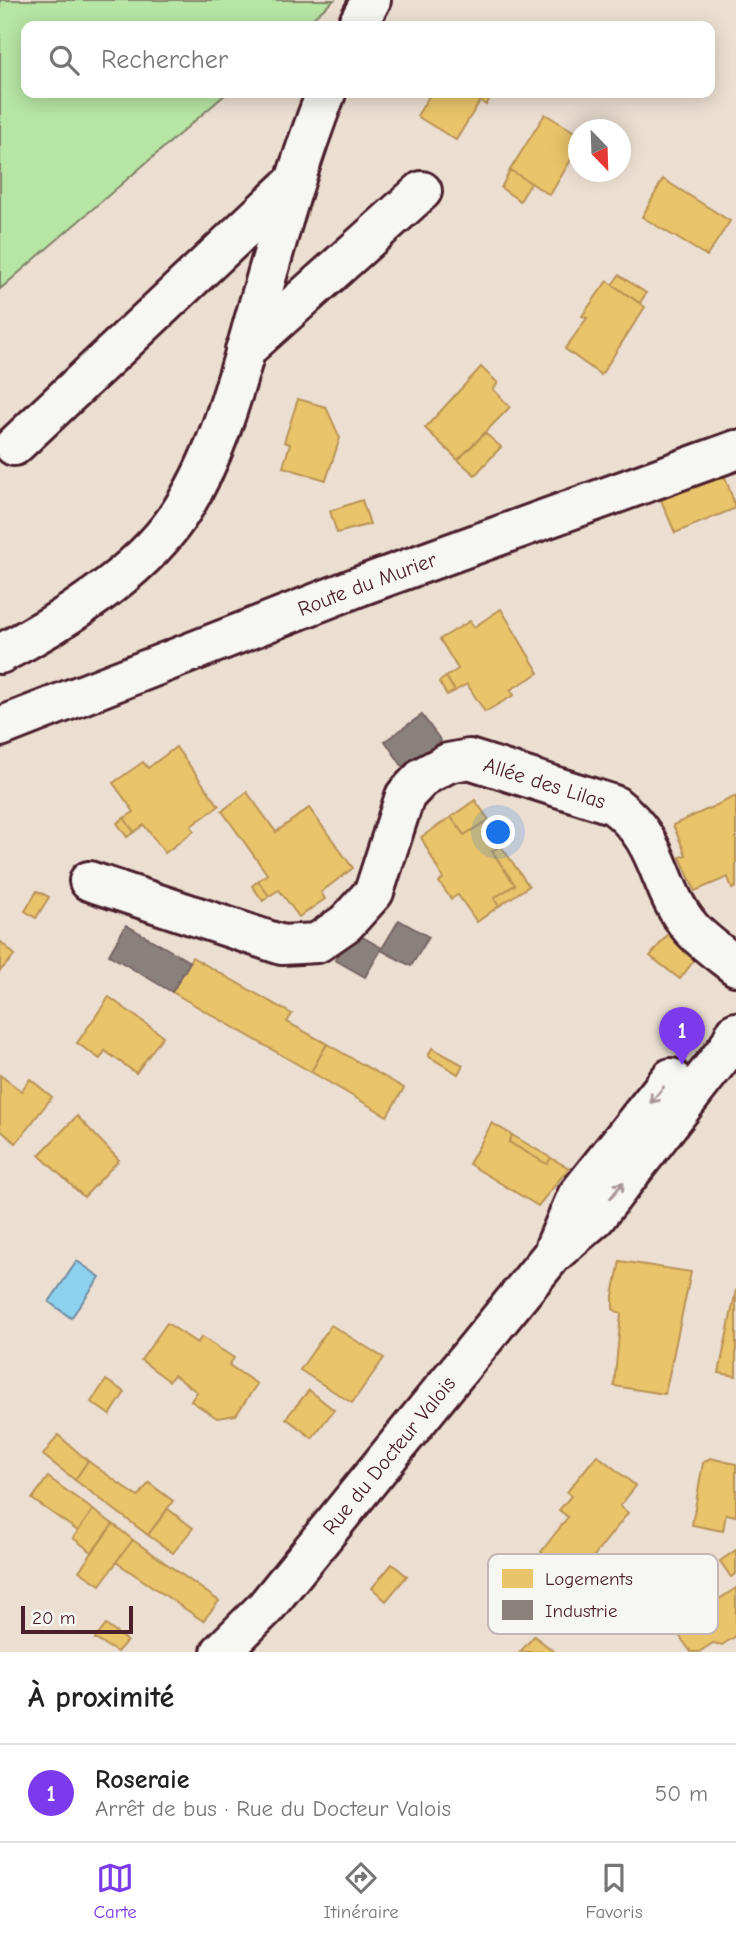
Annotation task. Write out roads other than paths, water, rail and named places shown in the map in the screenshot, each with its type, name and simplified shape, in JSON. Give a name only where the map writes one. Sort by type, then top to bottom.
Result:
[{"type":"street","points":[[0,654],[65,615],[118,578],[176,518],[217,438],[294,183],[324,98]]},
{"type":"street","points":[[14,446],[294,183]]},
{"type":"street","points":[[246,349],[422,191]]},
{"type":"street","name":"Route du Murier","points":[[0,727],[360,586],[736,450]]},
{"type":"street","name":"Allée des Lilas","points":[[89,881],[282,945],[317,943],[346,923],[373,892],[405,796],[424,776],[448,763],[469,759],[614,805],[632,819],[645,835],[690,927],[736,966]]},
{"type":"street","name":"Rue du Docteur Valois","points":[[552,1255],[577,1196],[710,1032],[736,1009]]},
{"type":"street","name":"Rue du Docteur Valois","points":[[221,1652],[265,1608],[552,1255],[596,1217],[736,1032]]},
{"type":"water","points":[[77,1261],[100,1277],[71,1318],[49,1302]]},
{"type":"place","name":"Roseraie","points":[[682,1065]]}]
